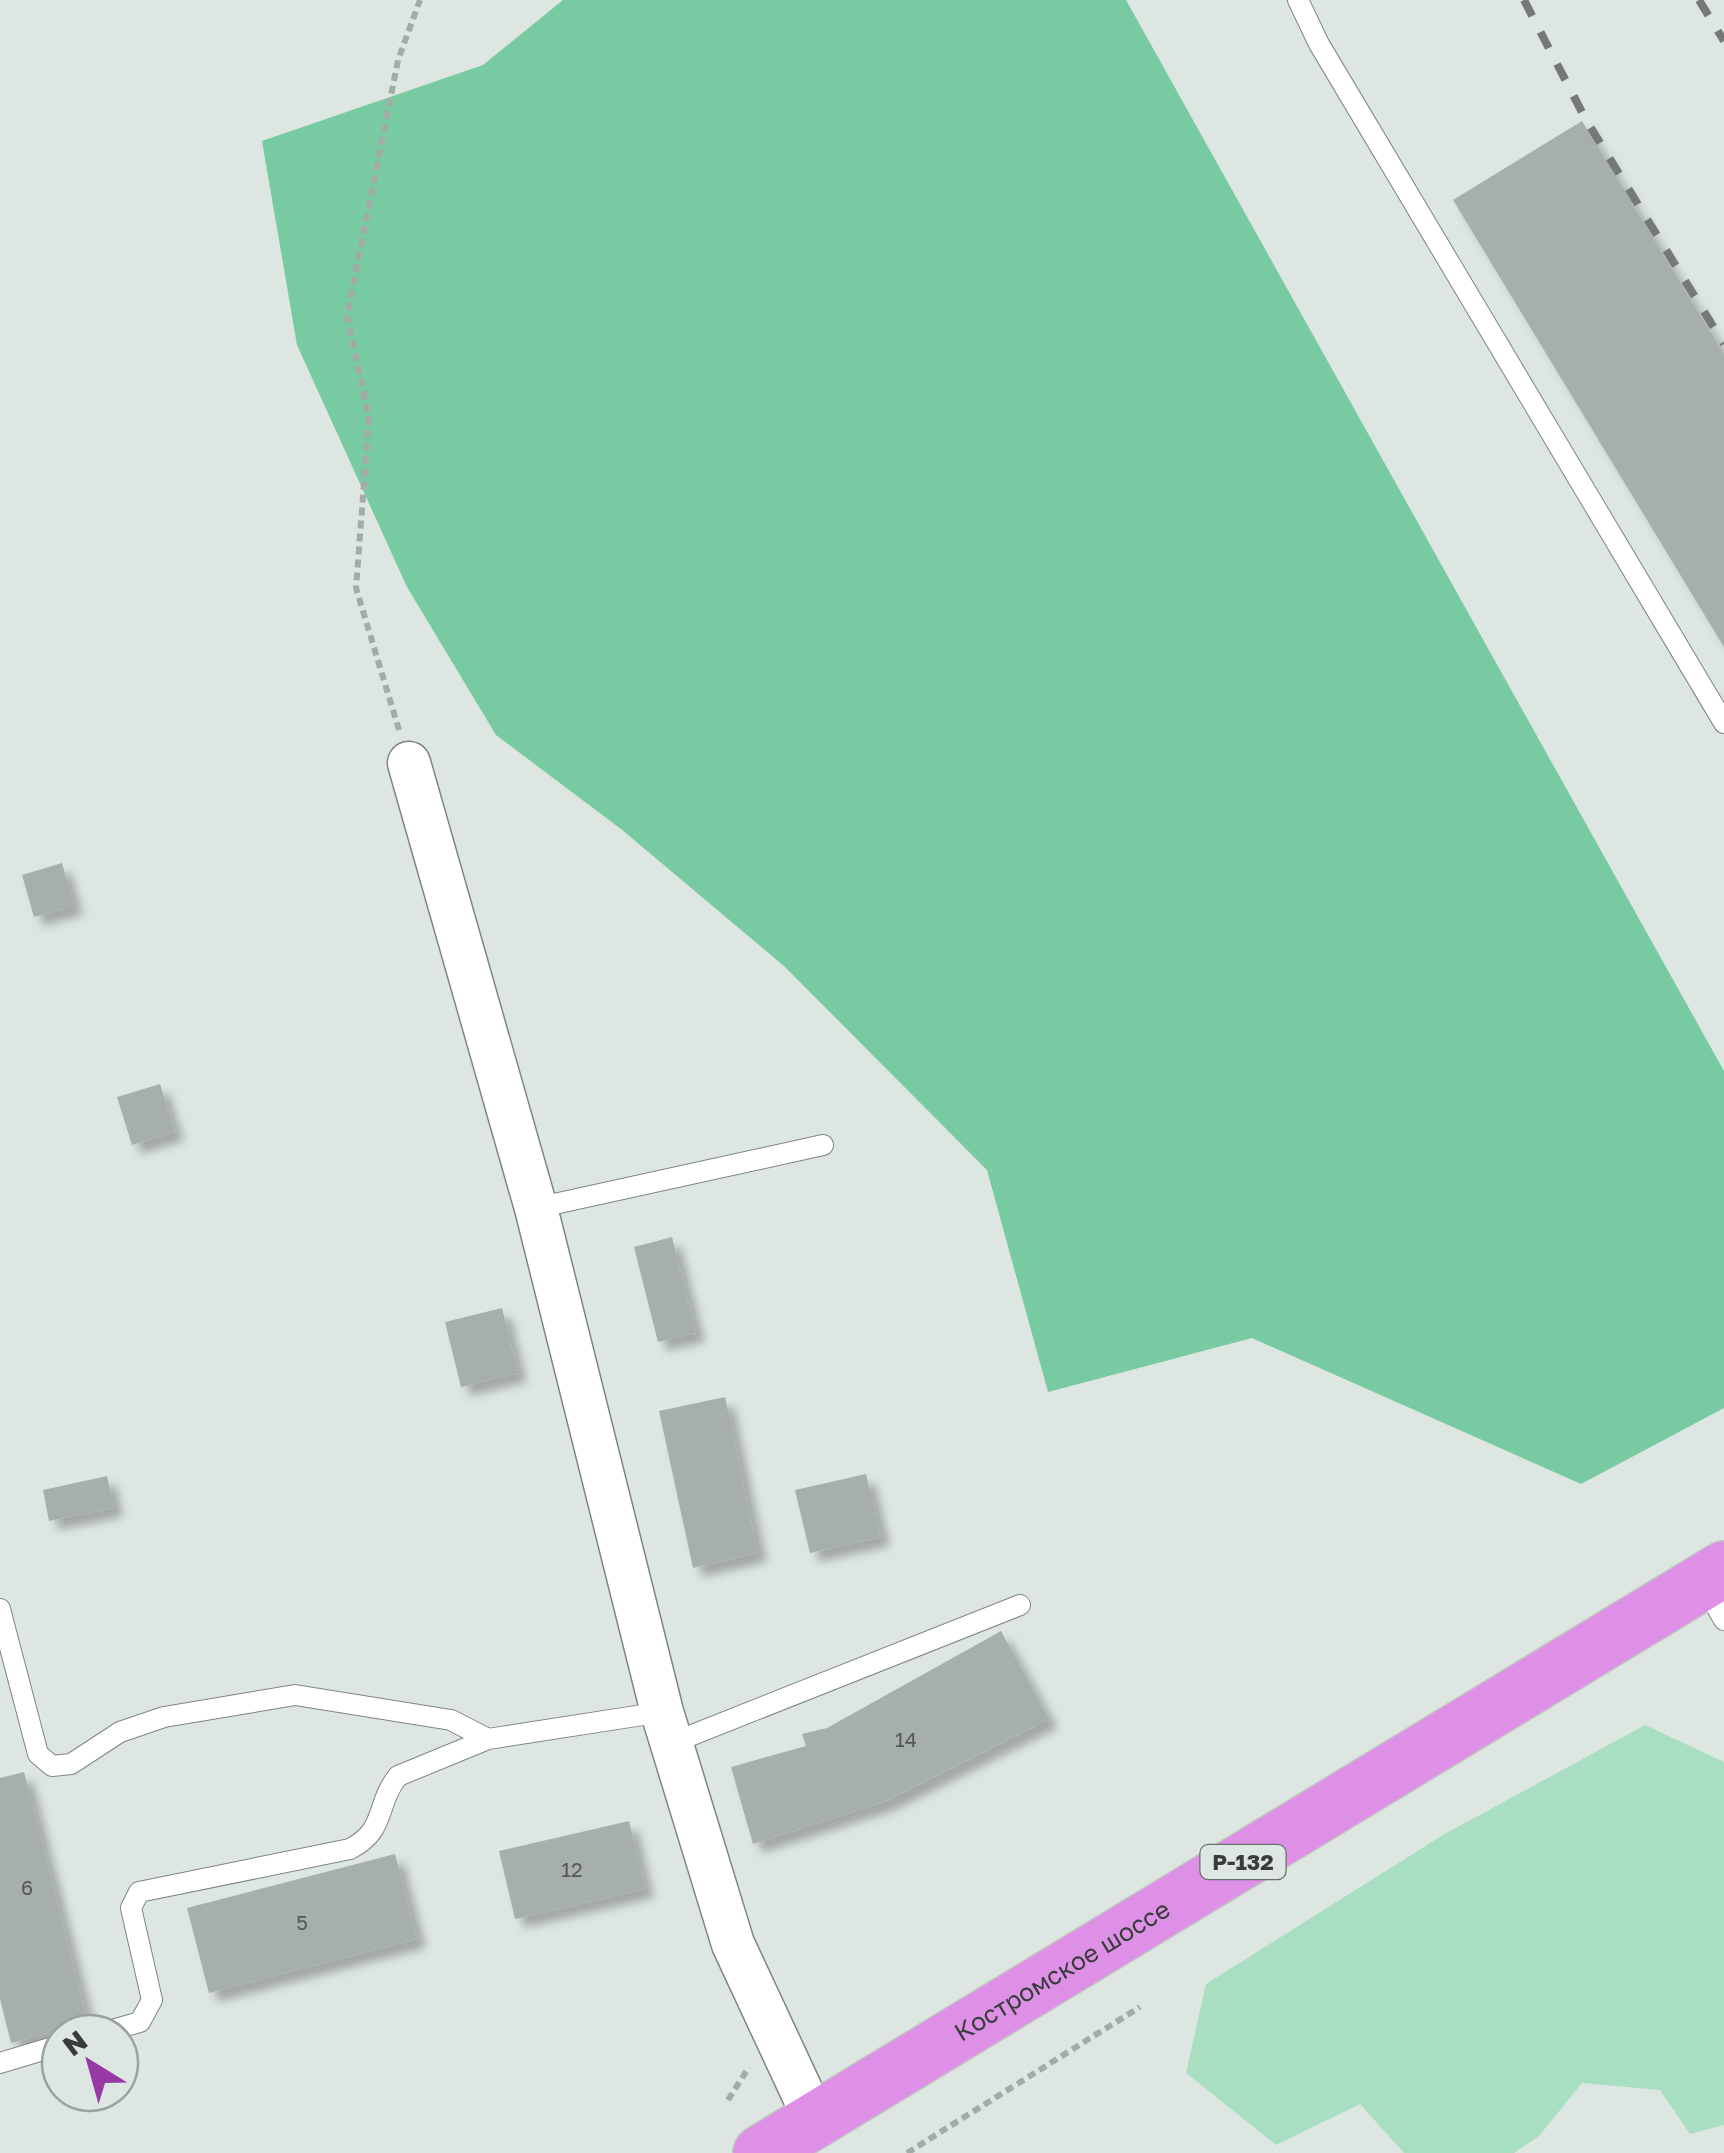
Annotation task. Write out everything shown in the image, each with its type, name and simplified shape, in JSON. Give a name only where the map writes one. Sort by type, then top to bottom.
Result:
[{"type":"highway","name":"Костромское шоссе","points":[[761,2153],[1717,1590]]},
{"type":"street","points":[[409,764],[536,1208],[667,1728],[732,1944],[816,2120]]},
{"type":"lane","points":[[1298,0],[1319,44],[1724,724]]},
{"type":"lane","points":[[536,1208],[823,1144]]},
{"type":"lane","points":[[140,2022],[152,2000],[132,1908],[132,1898],[139,1892],[350,1848],[368,1840],[376,1829],[388,1788],[398,1776],[488,1740],[667,1728],[1020,1605]]},
{"type":"lane","points":[[0,1609],[38,1754],[52,1766],[72,1764],[120,1732],[164,1718],[294,1695],[451,1720],[488,1740]]},
{"type":"lane","points":[[0,2063],[40,2051]]},
{"type":"path","points":[[409,764],[356,588],[369,418],[347,316],[398,60],[420,0]]},
{"type":"path","points":[[907,2153],[1140,2007]]},
{"type":"green space","points":[[563,0],[1126,0],[1724,1071],[1724,1408],[1581,1484],[1252,1338],[1048,1392],[987,1170],[784,966],[621,829],[496,735],[407,587],[297,345],[262,141],[483,65]]},
{"type":"green space","points":[[1645,1725],[1724,1762],[1724,2125],[1690,2134],[1660,2090],[1582,2083],[1539,2136],[1514,2153],[1404,2153],[1360,2104],[1276,2145],[1186,2073],[1206,1984],[1443,1835]]},
{"type":"building","points":[[1582,121],[1724,354],[1724,647],[1453,200]]},
{"type":"building","points":[[62,863],[74,906],[34,917],[22,875]]},
{"type":"building","points":[[160,1084],[175,1132],[132,1145],[117,1097]]},
{"type":"building","points":[[672,1237],[696,1333],[658,1342],[634,1247]]},
{"type":"building","points":[[502,1308],[518,1373],[461,1387],[445,1322]]},
{"type":"building","points":[[725,1397],[758,1553],[693,1568],[659,1411]]},
{"type":"building","points":[[866,1474],[881,1537],[810,1553],[795,1490]]},
{"type":"building","points":[[107,1476],[114,1508],[49,1521],[43,1490]]},
{"type":"building","points":[[1001,1631],[1049,1719],[884,1802],[753,1844],[731,1767],[806,1746],[802,1734],[827,1728]]},
{"type":"building","points":[[24,1772],[85,2013],[40,2013],[40,2035],[11,2043],[0,1999],[0,1778]]},
{"type":"building","points":[[629,1821],[645,1889],[515,1919],[499,1851]]},
{"type":"building","points":[[395,1854],[417,1939],[209,1993],[187,1908]]},
{"type":"railway","points":[[1524,0],[1586,120],[1724,344]]},
{"type":"railway","points":[[1699,0],[1724,41]]}]
